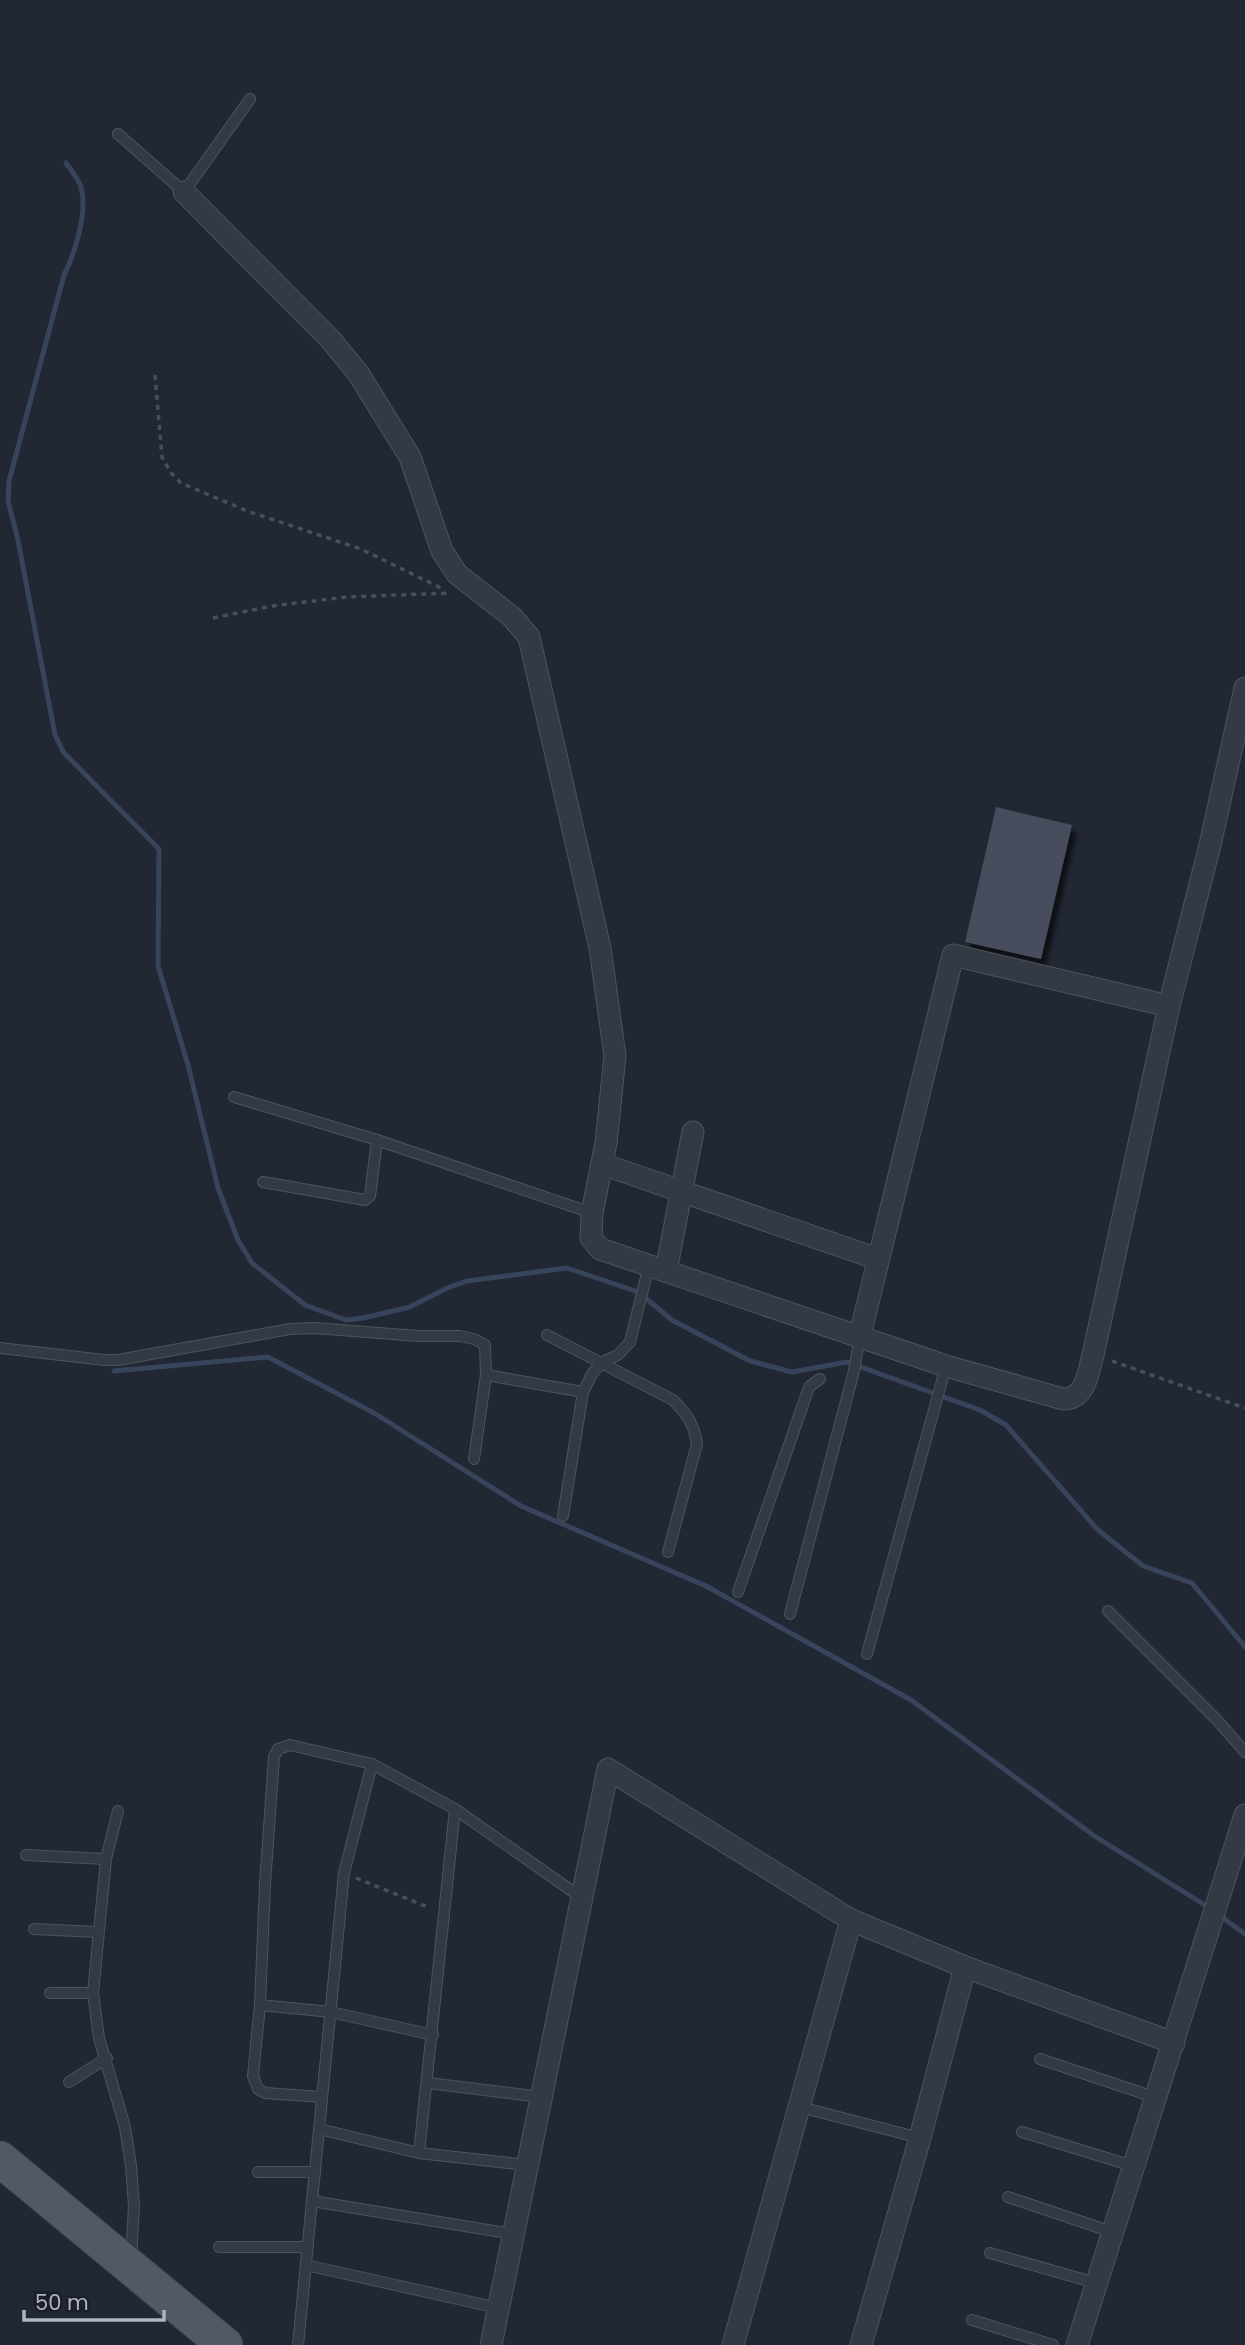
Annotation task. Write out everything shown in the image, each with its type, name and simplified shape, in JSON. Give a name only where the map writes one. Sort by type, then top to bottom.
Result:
[{"type":"main road","points":[[0,2159],[225,2345]]},
{"type":"street","points":[[184,192],[330,339],[358,373],[410,457],[442,551],[457,574],[512,617],[529,637],[600,948],[615,1056],[590,1238],[600,1249],[946,1366],[1063,1399],[1071,1399],[1083,1389],[1093,1355],[1169,1006],[1210,845],[1245,688]]},
{"type":"street","points":[[860,1335],[953,955],[1169,1006]]},
{"type":"street","points":[[657,1268],[681,1191],[693,1132]]},
{"type":"street","points":[[602,1164],[878,1259]]},
{"type":"street","points":[[491,2345],[608,1769],[851,1920],[965,1967],[1174,2043]]},
{"type":"street","points":[[1077,2345],[1245,1815]]},
{"type":"street","points":[[733,2345],[851,1920]]},
{"type":"street","points":[[861,2345],[965,1967]]},
{"type":"lane","points":[[118,134],[184,192],[250,99]]},
{"type":"lane","points":[[234,1097],[377,1140],[592,1213]]},
{"type":"lane","points":[[263,1182],[365,1200],[370,1196],[377,1140]]},
{"type":"lane","points":[[563,1516],[583,1392],[602,1362],[618,1355],[630,1342],[657,1268]]},
{"type":"lane","points":[[0,1348],[76,1358],[118,1360],[290,1329],[356,1330],[474,1339],[485,1345],[486,1375],[474,1459]]},
{"type":"lane","points":[[547,1335],[673,1400],[690,1417],[695,1428],[696,1444],[668,1552]]},
{"type":"lane","points":[[790,1614],[854,1371],[860,1335]]},
{"type":"lane","points":[[867,1654],[946,1366]]},
{"type":"lane","points":[[486,1375],[583,1392]]},
{"type":"lane","points":[[738,1592],[807,1393],[810,1386],[820,1379]]},
{"type":"lane","points":[[1108,1611],[1217,1720],[1245,1752]]},
{"type":"lane","points":[[322,2097],[265,2094],[254,2084],[274,1757],[278,1749],[290,1745],[372,1764],[456,1809],[582,1898]]},
{"type":"lane","points":[[298,2345],[344,1873],[372,1764]]},
{"type":"lane","points":[[419,2153],[456,1809]]},
{"type":"lane","points":[[118,1811],[106,1859],[93,1993],[99,2038],[125,2127],[134,2186],[131,2266]]},
{"type":"lane","points":[[26,1855],[106,1859]]},
{"type":"lane","points":[[34,1929],[97,1932]]},
{"type":"lane","points":[[50,1993],[93,1993]]},
{"type":"lane","points":[[260,2005],[331,2012],[433,2035]]},
{"type":"lane","points":[[69,2082],[107,2058]]},
{"type":"lane","points":[[1040,2059],[1154,2097]]},
{"type":"lane","points":[[428,2083],[541,2097]]},
{"type":"lane","points":[[800,2107],[920,2138]]},
{"type":"lane","points":[[319,2129],[419,2153],[527,2165]]},
{"type":"lane","points":[[1022,2132],[1133,2166]]},
{"type":"lane","points":[[258,2172],[315,2172]]},
{"type":"lane","points":[[1008,2197],[1112,2232]]},
{"type":"lane","points":[[312,2201],[513,2234]]},
{"type":"lane","points":[[219,2247],[307,2248]]},
{"type":"lane","points":[[990,2253],[1096,2283]]},
{"type":"lane","points":[[306,2265],[498,2308]]},
{"type":"lane","points":[[972,2320],[1053,2345]]},
{"type":"path","points":[[155,375],[162,457],[171,473],[181,483],[247,511],[361,549],[452,593],[346,597],[272,606],[213,618]]},
{"type":"path","points":[[1093,1355],[1245,1408]]},
{"type":"path","points":[[344,1873],[445,1915]]},
{"type":"building","points":[[996,807],[1072,825],[1041,959],[965,942]]},
{"type":"waterway","points":[[66,163],[81,187],[82,220],[64,275],[9,481],[8,501],[18,540],[55,735],[64,753],[159,849],[158,966],[188,1065],[218,1188],[238,1240],[252,1263],[305,1305],[346,1320],[410,1307],[467,1281],[567,1268],[638,1292],[672,1320],[750,1361],[792,1372],[847,1362],[980,1410],[1006,1425],[1097,1529],[1143,1566],[1192,1583],[1245,1647]]},
{"type":"waterway","points":[[114,1371],[268,1357],[374,1413],[521,1506],[706,1586],[911,1700],[1093,1835],[1211,1909]]},
{"type":"waterway","points":[[1219,1915],[1245,1934]]}]
